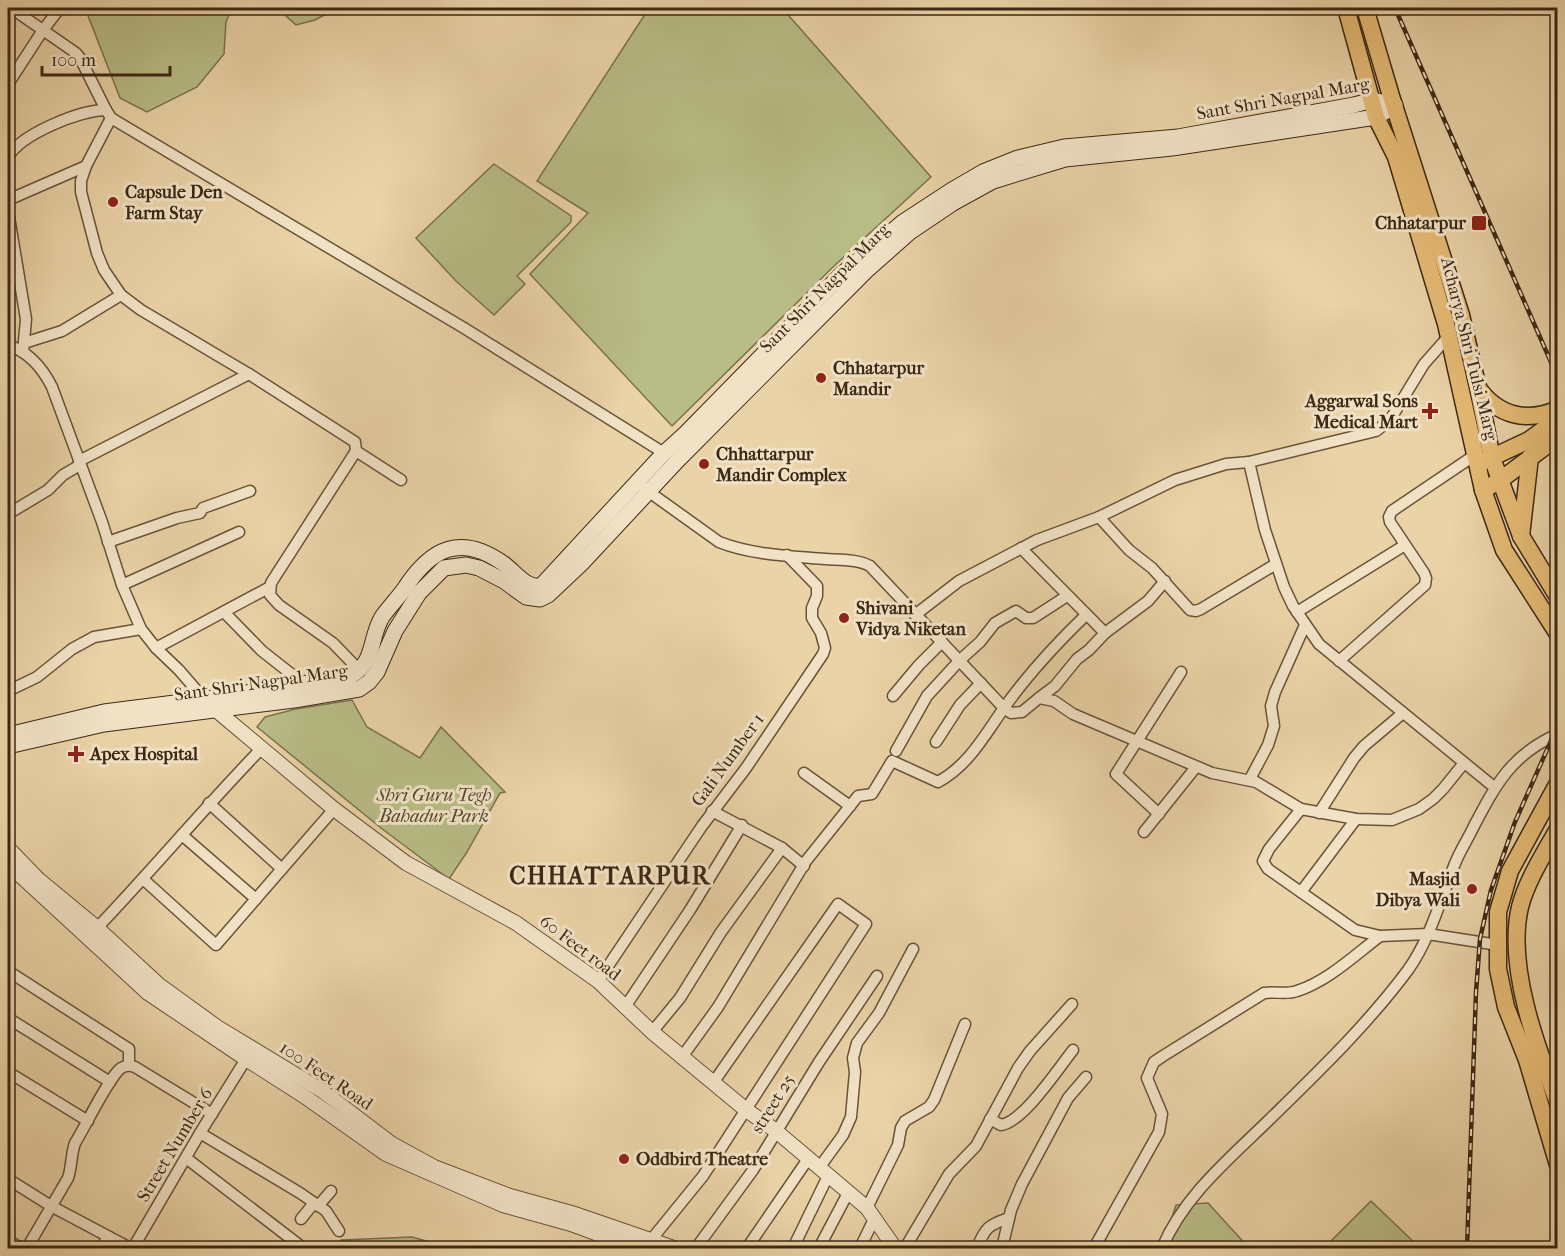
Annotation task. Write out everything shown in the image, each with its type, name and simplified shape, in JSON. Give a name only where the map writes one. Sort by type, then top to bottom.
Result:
[{"type":"main road","name":"Acharya Shri Tulsi Marg","points":[[1346,8],[1376,117],[1396,157],[1481,459]]},
{"type":"main road","name":"Acharya Shri Tulsi Marg","points":[[1365,8],[1461,315],[1478,388],[1483,490],[1504,550],[1557,634]]},
{"type":"main road","name":"Sant Shri Nagpal Marg","points":[[8,746],[104,724],[351,676],[360,671],[368,662],[382,617],[414,574],[434,554],[446,548],[484,552],[503,563],[529,585],[542,586],[643,488],[816,312],[842,274],[903,222],[983,172],[1018,158],[1064,147],[1178,137],[1373,100],[1395,105]]},
{"type":"main road","name":"Sant Shri Nagpal Marg","points":[[8,735],[104,712],[294,700],[359,689],[377,672],[395,631],[419,593],[444,568],[466,565],[479,568],[504,581],[526,597],[540,599],[548,595],[583,562],[643,488],[664,453],[816,312],[910,232],[953,203],[993,181],[1065,159],[1172,148],[1376,117],[1395,105]]},
{"type":"main road","points":[[1478,388],[1489,401],[1511,414],[1536,416],[1557,409]]},
{"type":"main road","points":[[1557,419],[1529,440],[1481,459],[1499,481],[1521,536],[1557,597]]},
{"type":"main road","points":[[1483,490],[1499,481],[1557,437]]},
{"type":"main road","points":[[1521,536],[1530,457]]},
{"type":"main road","points":[[1557,783],[1510,870],[1498,912],[1498,969],[1506,1007],[1527,1060],[1557,1165]]},
{"type":"main road","points":[[1557,829],[1525,893],[1520,907],[1517,939],[1522,987],[1540,1055],[1557,1103]]},
{"type":"street","points":[[11,8],[80,58],[109,114]]},
{"type":"street","points":[[9,80],[60,8]]},
{"type":"street","points":[[8,153],[20,143],[52,126],[87,113],[109,114],[464,328],[664,453]]},
{"type":"street","points":[[109,114],[86,166],[81,181],[81,192],[91,234],[104,270],[121,296],[356,442],[356,451],[270,587],[156,648]]},
{"type":"street","points":[[8,200],[86,166]]},
{"type":"street","points":[[8,211],[11,247],[26,319],[24,348],[44,372],[52,387],[122,585],[141,629],[209,705]]},
{"type":"street","points":[[8,345],[24,348],[62,331],[121,296]]},
{"type":"street","points":[[915,615],[959,581],[1021,548],[1045,536],[1099,517],[1175,480],[1226,464],[1249,462],[1376,431],[1390,420],[1424,364],[1448,337]]},
{"type":"street","points":[[8,514],[48,490],[79,463],[249,374]]},
{"type":"street","points":[[356,451],[401,480]]},
{"type":"street","points":[[1339,661],[1425,585],[1424,573],[1390,522],[1389,517],[1392,511],[1481,459]]},
{"type":"street","points":[[1249,462],[1259,509],[1284,587],[1297,612],[1319,644],[1360,675],[1494,787]]},
{"type":"street","points":[[643,488],[719,542],[738,549],[865,563],[875,570],[915,615],[1011,713],[1018,713],[1055,686],[1077,659],[1105,633],[1148,601],[1165,581]]},
{"type":"street","points":[[108,542],[177,518],[200,513],[203,508],[250,491]]},
{"type":"street","points":[[1099,517],[1129,550],[1165,581],[1185,605],[1196,611],[1276,564]]},
{"type":"street","points":[[122,585],[239,532]]},
{"type":"street","points":[[1297,612],[1405,545]]},
{"type":"street","points":[[1021,548],[1105,633]]},
{"type":"street","name":"Gali Number 1","points":[[598,981],[712,811],[746,768],[825,648],[821,633],[812,618],[817,586],[787,555]]},
{"type":"street","points":[[270,587],[272,599],[333,643],[360,671]]},
{"type":"street","points":[[896,751],[927,696],[977,645],[987,631],[1002,618],[1016,611],[1026,618],[1033,618],[1067,596]]},
{"type":"street","points":[[224,612],[262,651],[304,684]]},
{"type":"street","points":[[682,1057],[718,1007],[806,861],[858,796],[872,794],[892,761],[938,782],[954,774],[1053,647],[1086,615]]},
{"type":"street","points":[[1250,779],[1268,745],[1274,726],[1271,706],[1275,692],[1305,625]]},
{"type":"street","points":[[8,691],[37,677],[72,649],[94,637],[141,629]]},
{"type":"street","points":[[893,696],[942,642]]},
{"type":"street","points":[[1159,814],[1116,774],[1181,672]]},
{"type":"street","points":[[936,742],[960,705],[981,682]]},
{"type":"street","points":[[1039,698],[1054,701],[1073,714],[1196,767],[1212,773],[1250,779],[1301,809],[1356,819],[1392,820],[1419,809],[1433,799],[1464,764]]},
{"type":"street","name":"60 Feet road","points":[[209,705],[334,809],[406,863],[516,923],[598,981],[652,1032],[848,1192],[871,1213],[895,1248]]},
{"type":"street","points":[[1318,813],[1354,758],[1403,713]]},
{"type":"street","points":[[1162,1248],[1174,1225],[1201,1187],[1340,1052],[1408,969],[1428,934],[1455,864],[1494,787],[1520,757],[1546,738],[1557,734]]},
{"type":"street","points":[[97,928],[209,803],[261,749]]},
{"type":"street","points":[[1144,832],[1196,767]]},
{"type":"street","points":[[804,773],[850,806]]},
{"type":"street","points":[[209,803],[282,869]]},
{"type":"street","points":[[143,879],[216,945],[334,809]]},
{"type":"street","points":[[1301,809],[1269,849],[1263,861],[1269,869],[1346,925],[1364,933],[1380,936],[1428,934],[1498,945]]},
{"type":"street","points":[[712,811],[782,848],[804,866]]},
{"type":"street","points":[[1301,892],[1356,819]]},
{"type":"street","points":[[625,1007],[690,910],[742,825]]},
{"type":"street","points":[[182,835],[256,899]]},
{"type":"street","name":"100 Feet Road","points":[[8,848],[39,880],[97,928],[159,985],[217,1027],[321,1090],[392,1144],[434,1167],[571,1224],[636,1248]]},
{"type":"street","points":[[652,1032],[680,998],[721,932],[782,848]]},
{"type":"street","name":"100 Feet Road","points":[[8,864],[148,993],[304,1096],[386,1154],[484,1197],[530,1207],[674,1248]]},
{"type":"street","points":[[651,1240],[703,1176],[745,1108],[867,924],[838,904],[713,1083]]},
{"type":"street","points":[[1094,1248],[1159,1132],[1162,1114],[1147,1078],[1154,1062],[1255,997],[1264,993],[1296,992],[1319,980],[1380,936]]},
{"type":"street","points":[[747,1248],[818,1168],[843,1135],[851,1117],[854,1082],[853,1058],[857,1044],[875,1020],[913,949]]},
{"type":"street","points":[[8,971],[129,1049],[129,1065]]},
{"type":"street","name":"street 25","points":[[696,1248],[753,1170],[819,1062],[877,976]]},
{"type":"street","points":[[905,1248],[949,1174],[976,1146],[1018,1068],[1072,1004]]},
{"type":"street","points":[[8,1018],[110,1082]]},
{"type":"street","points":[[860,1248],[898,1145],[901,1128],[906,1121],[929,1107],[934,1100],[965,1024]]},
{"type":"street","points":[[990,1119],[1001,1125],[1015,1119],[1034,1100],[1073,1050]]},
{"type":"street","name":"Street Number 6","points":[[132,1248],[246,1059]]},
{"type":"street","points":[[27,1248],[68,1178],[71,1170],[71,1153],[88,1121],[110,1082],[122,1068],[129,1065]]},
{"type":"street","points":[[129,1065],[212,1114]]},
{"type":"street","points":[[8,1072],[88,1121]]},
{"type":"street","points":[[1002,1248],[1016,1197],[1068,1098],[1086,1077]]},
{"type":"street","points":[[200,1133],[326,1211],[339,1231]]},
{"type":"street","points":[[186,1158],[303,1248]]},
{"type":"street","points":[[793,1248],[818,1168]]},
{"type":"street","points":[[8,1179],[51,1206],[132,1248]]},
{"type":"street","points":[[300,1219],[331,1191]]},
{"type":"street","points":[[819,1248],[848,1192]]},
{"type":"street","points":[[977,1248],[987,1228],[1009,1218]]},
{"type":"street","points":[[100,1248],[109,1237]]},
{"type":"street","points":[[8,1240],[20,1248]]},
{"type":"green space","points":[[85,8],[232,8],[226,22],[224,54],[197,87],[147,112],[120,98]]},
{"type":"green space","points":[[277,8],[338,8],[315,20],[296,25]]},
{"type":"green space","points":[[649,8],[782,8],[931,177],[834,266],[672,426],[530,274],[588,213],[537,181]]},
{"type":"green space","points":[[494,164],[571,216],[571,222],[517,276],[525,284],[494,315],[456,281],[416,238]]},
{"type":"green space","name":"Shri Guru Tegh Bahadur Park","points":[[352,700],[367,727],[420,758],[441,727],[505,792],[500,793],[449,879],[381,828],[257,727],[265,717],[296,709]]},
{"type":"green space","points":[[1371,1201],[1420,1248],[1324,1248]]},
{"type":"green space","points":[[1208,1203],[1249,1248],[1162,1248],[1176,1205]]},
{"type":"green space","points":[[412,1237],[451,1248],[335,1248],[341,1240]]},
{"type":"railway","points":[[1395,8],[1558,378]]},
{"type":"railway","points":[[1467,1248],[1480,939],[1491,890],[1515,822],[1558,725]]},
{"type":"place","name":"Capsule Den Farm Stay","points":[[113,202]]},
{"type":"place","name":"Chhatarpur","points":[[1479,223]]},
{"type":"place","name":"Chhatarpur Mandir","points":[[821,378]]},
{"type":"place","name":"Aggarwal Sons Medical Mart","points":[[1430,411]]},
{"type":"place","name":"Chhattarpur Mandir Complex","points":[[704,464]]},
{"type":"place","name":"Shivani Vidya Niketan","points":[[844,618]]},
{"type":"place","name":"Apex Hospital","points":[[76,754]]},
{"type":"place","name":"Masjid Dibya Wali","points":[[1472,889]]},
{"type":"place","name":"Oddbird Theatre","points":[[624,1159]]},
{"type":"district","name":"CHHATTARPUR","points":[[610,876]]}]
